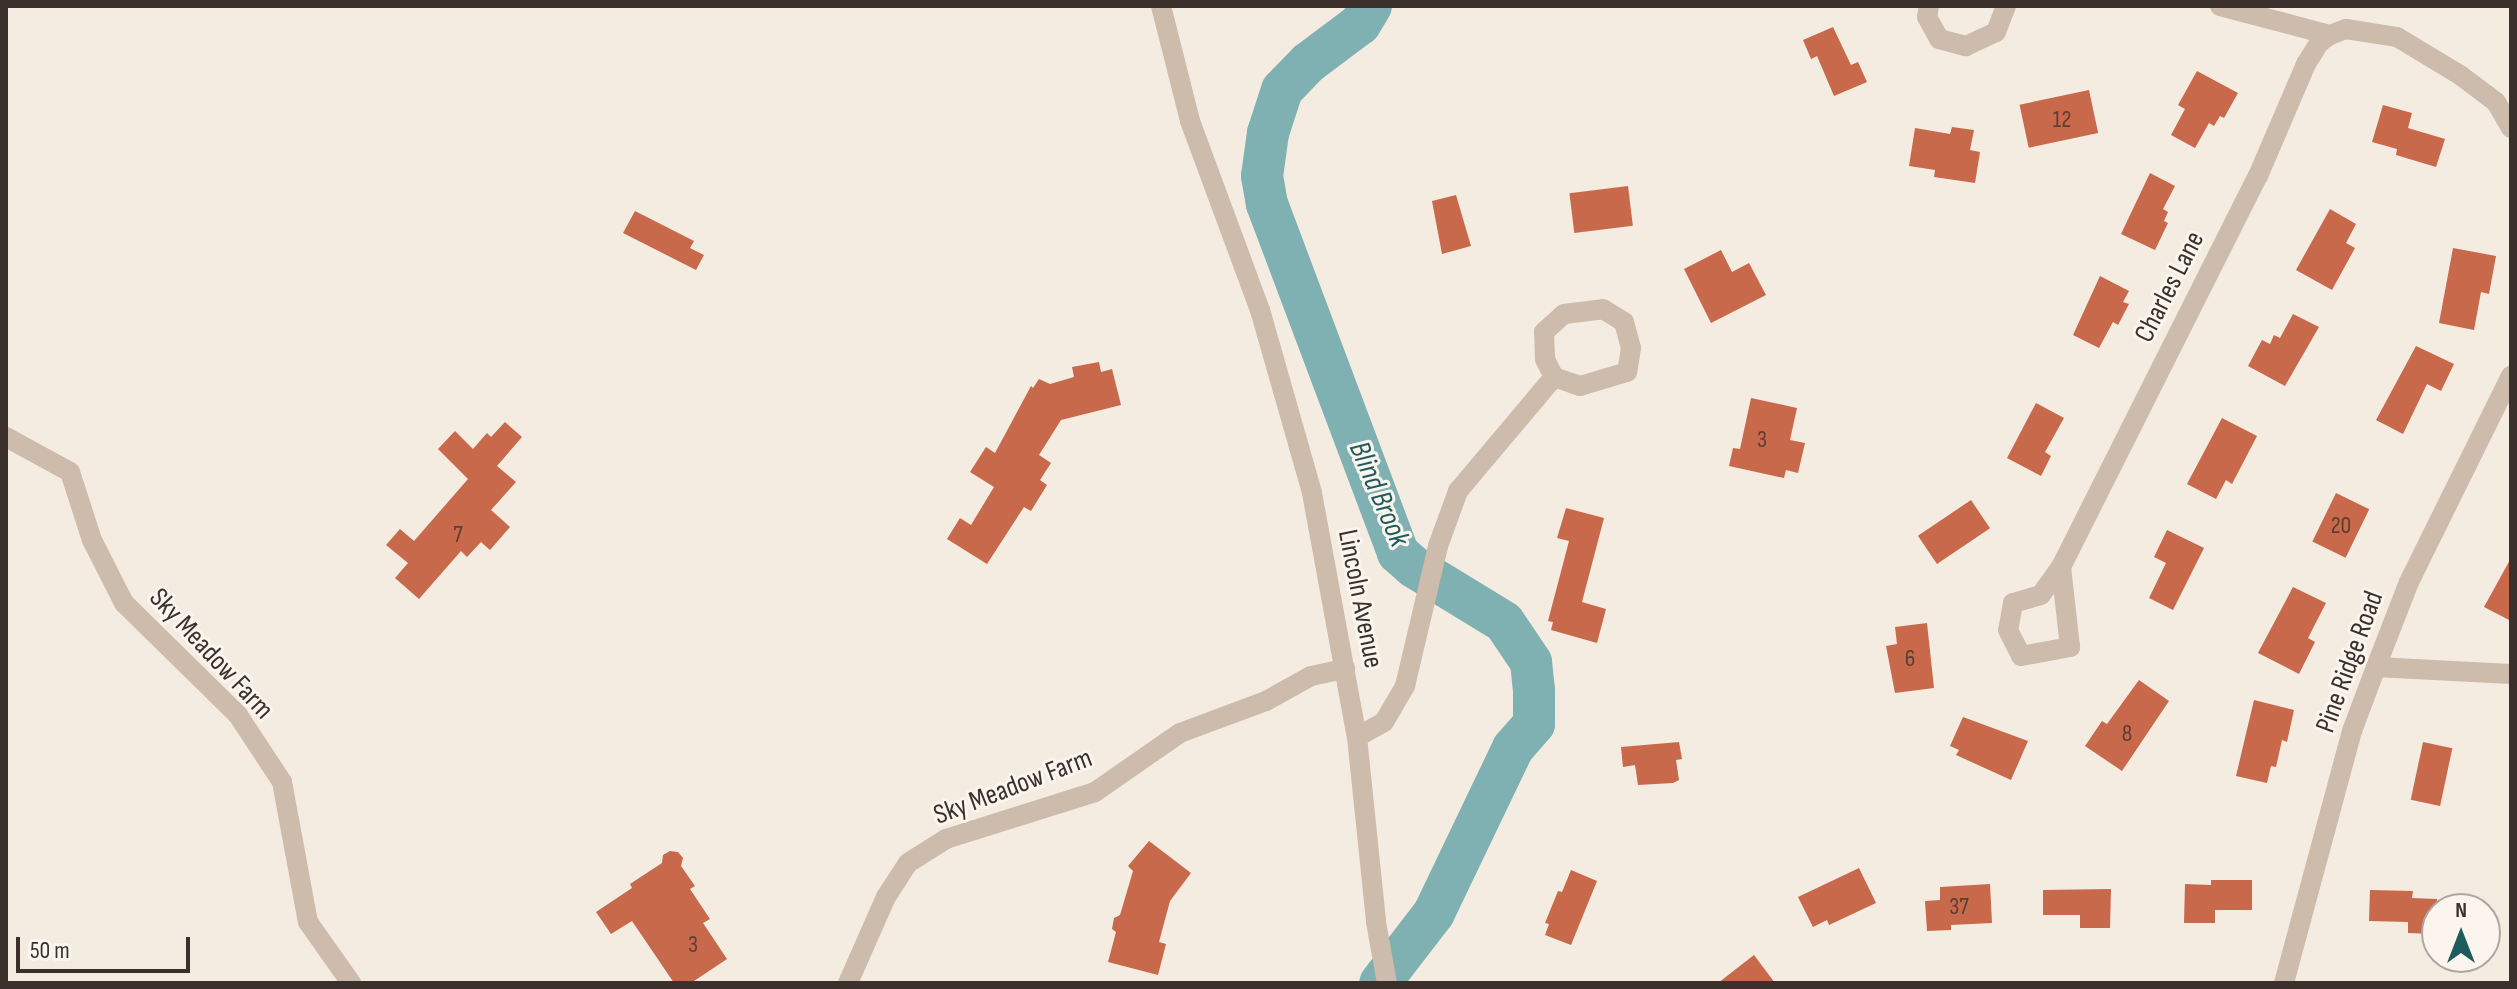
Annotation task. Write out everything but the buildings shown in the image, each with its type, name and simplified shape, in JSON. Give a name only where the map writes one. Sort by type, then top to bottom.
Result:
[{"type":"street","name":"Lincoln Avenue","points":[[1161,6],[1190,121],[1260,310],[1312,493],[1357,737],[1376,922],[1387,983]]},
{"type":"street","points":[[1929,6],[1927,17],[1939,39],[1966,46],[1996,32],[2006,6]]},
{"type":"street","points":[[2220,6],[2330,35],[2346,29],[2397,37],[2460,75],[2496,102],[2511,128]]},
{"type":"street","name":"Charles Lane","points":[[2061,567],[2258,176],[2306,64],[2319,43],[2330,35]]},
{"type":"street","points":[[1603,309],[1624,322],[1631,348],[1627,372],[1580,386],[1554,377],[1545,359],[1544,332],[1564,314],[1603,309]]},
{"type":"street","name":"Pine Ridge Road","points":[[2284,983],[2352,731],[2409,582],[2511,376]]},
{"type":"street","points":[[1357,737],[1384,722],[1405,686],[1438,546],[1458,491],[1554,377]]},
{"type":"street","name":"Sky Meadow Farm","points":[[6,437],[70,472],[92,540],[124,603],[238,715],[282,782],[308,922],[351,983]]},
{"type":"street","points":[[2376,667],[2511,674]]},
{"type":"street","name":"Sky Meadow Farm","points":[[848,983],[886,897],[908,863],[946,839],[1095,792],[1180,733],[1266,701],[1311,676],[1345,669]]},
{"type":"waterway","name":"Blind Brook","points":[[1371,6],[1360,24],[1308,63],[1282,90],[1268,133],[1262,176],[1267,204],[1398,553],[1414,567],[1504,622],[1531,662],[1534,690],[1534,724],[1513,748],[1434,913],[1380,983]]}]
